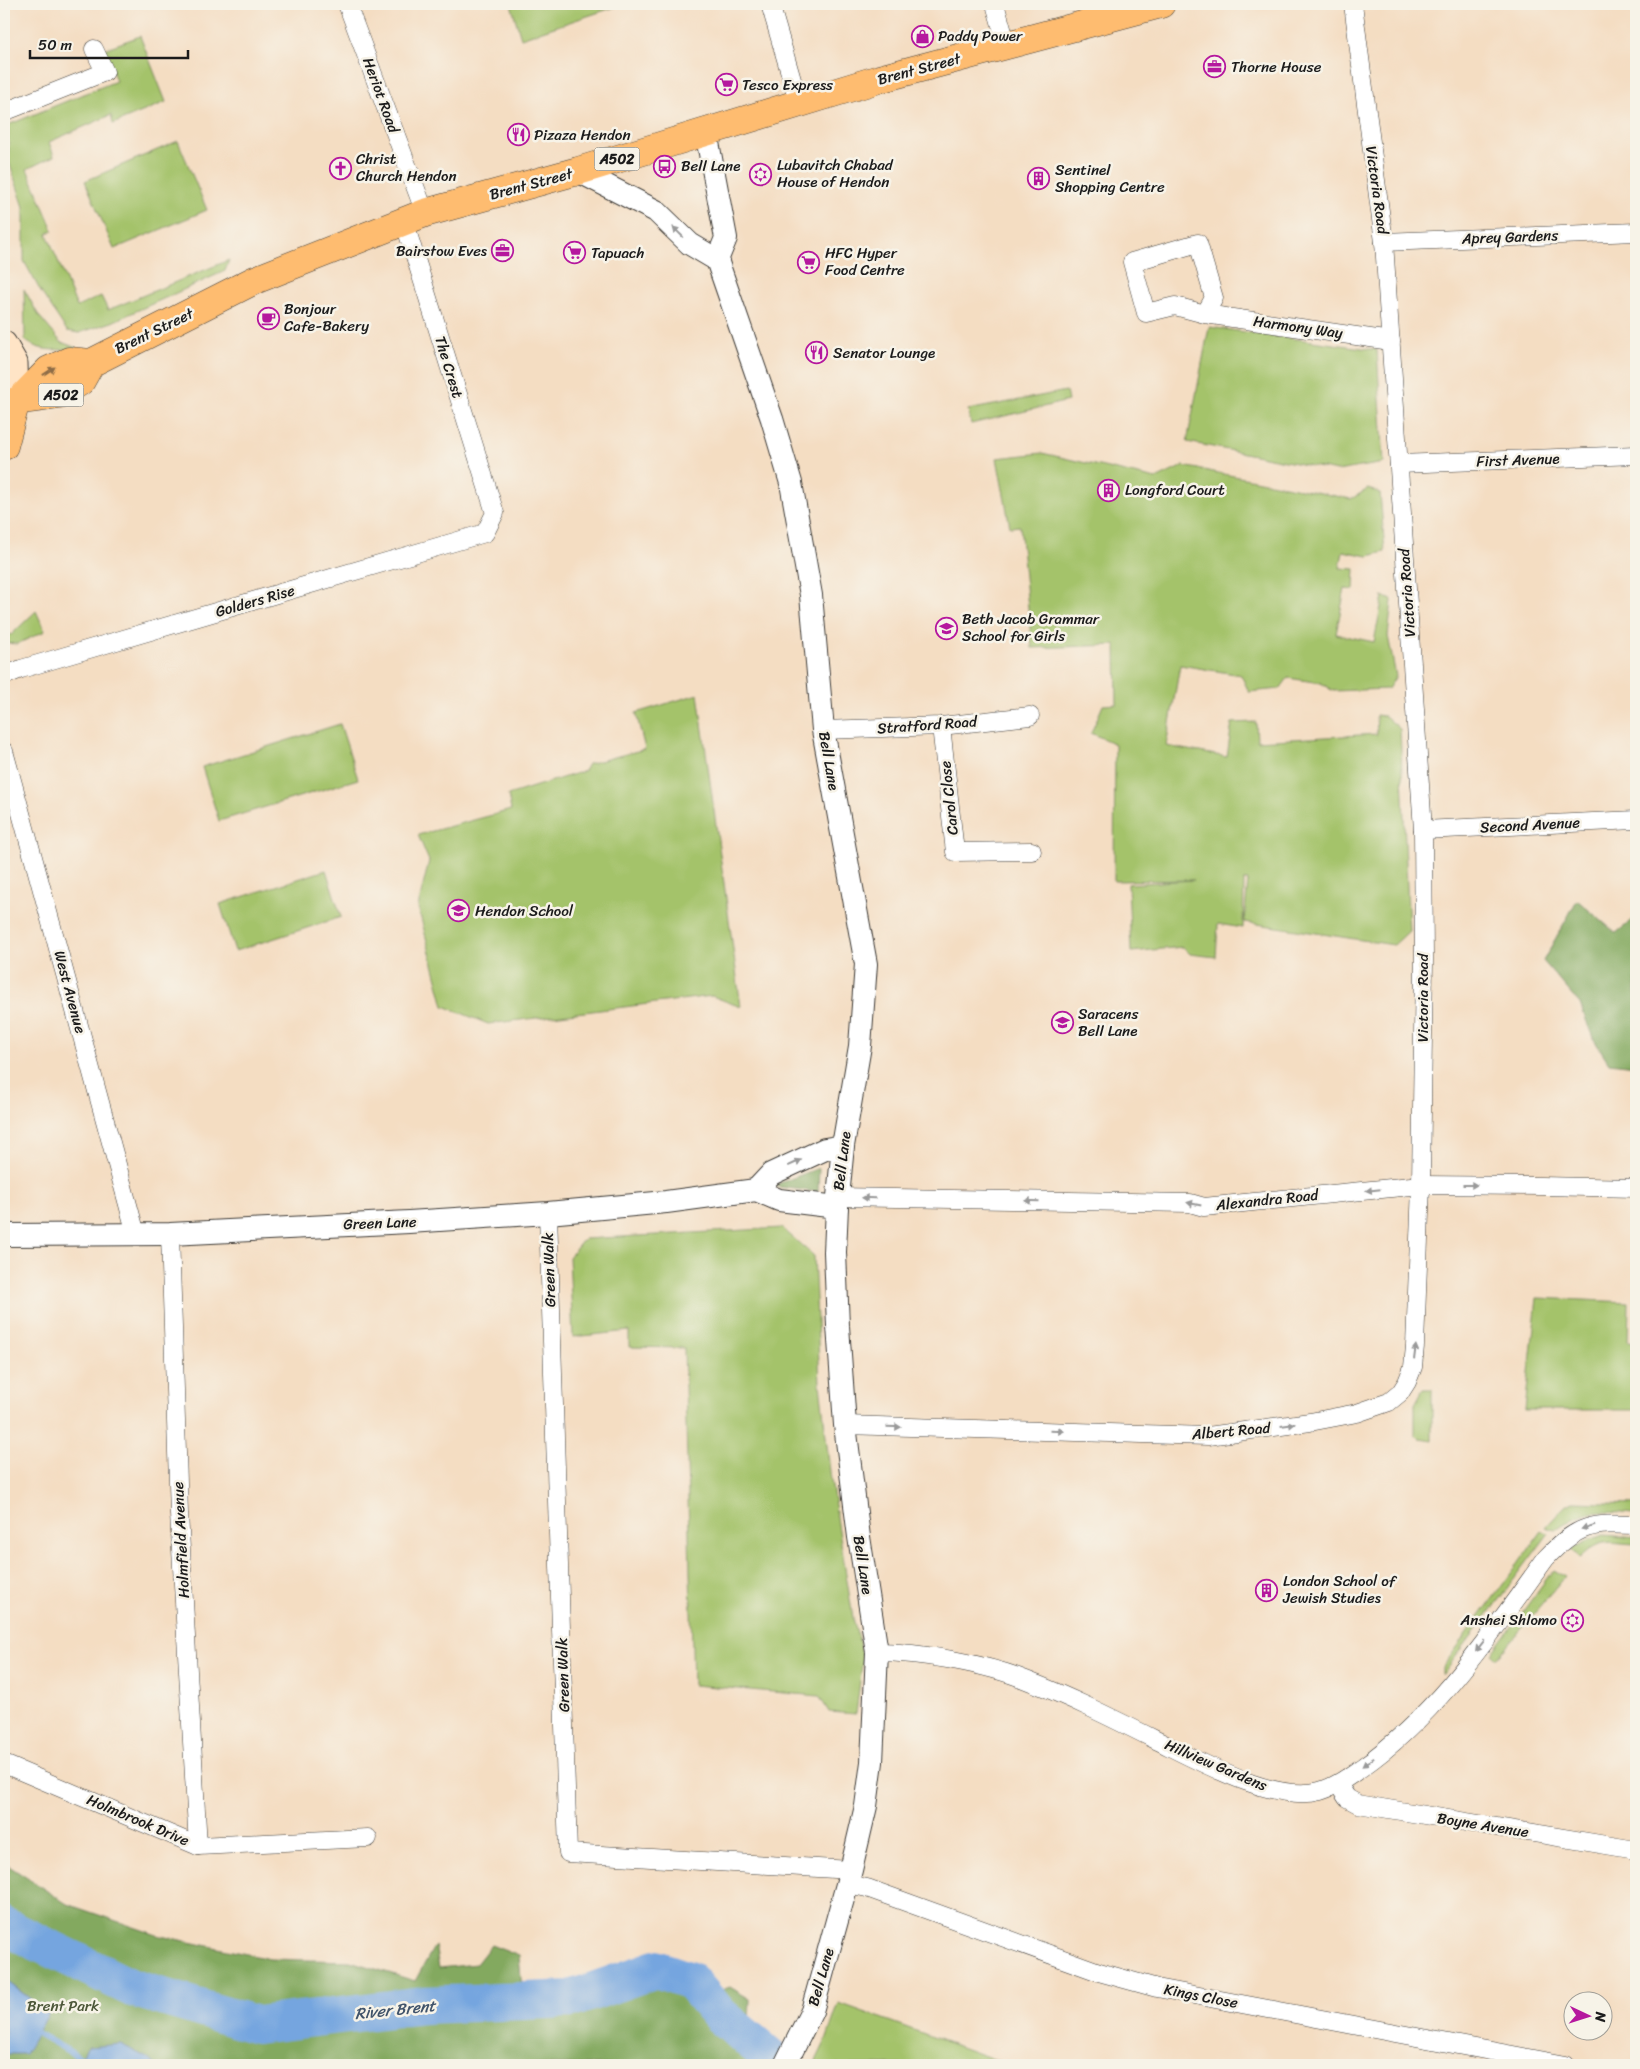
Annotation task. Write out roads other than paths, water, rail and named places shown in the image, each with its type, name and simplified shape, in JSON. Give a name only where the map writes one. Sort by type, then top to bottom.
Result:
[{"type":"main road","name":"Brent Street","points":[[7,402],[49,370],[69,361],[91,363],[255,280],[415,217],[578,171],[879,80],[1161,4]]},
{"type":"main road","points":[[4,344],[15,363],[7,402],[4,446]]},
{"type":"street","name":"Heriot Road","points":[[347,4],[415,217]]},
{"type":"street","points":[[770,4],[799,104]]},
{"type":"street","points":[[995,4],[1007,46]]},
{"type":"street","name":"Victoria Road","points":[[1353,4],[1384,242],[1423,830],[1422,1185]]},
{"type":"street","points":[[4,112],[104,72],[94,48]]},
{"type":"street","points":[[578,171],[656,211],[690,244],[717,260],[726,238],[706,132]]},
{"type":"street","name":"The Crest","points":[[415,217],[495,513]]},
{"type":"street","name":"Aprey Gardens","points":[[1384,242],[1636,232]]},
{"type":"street","name":"Harmony Way","points":[[1205,314],[1214,298],[1198,243],[1132,262],[1146,313],[1175,306],[1205,314],[1391,341]]},
{"type":"street","name":"Bell Lane","points":[[717,260],[772,419],[791,482],[811,595],[823,730],[866,964],[860,1046],[843,1146],[837,1202],[835,1252],[838,1326],[846,1425],[859,1537],[877,1652],[872,1762],[866,1806],[850,1877],[812,2011],[785,2065]]},
{"type":"street","name":"First Avenue","points":[[1399,464],[1636,455]]},
{"type":"street","name":"Golders Rise","points":[[4,676],[21,669],[485,533],[495,513]]},
{"type":"street","name":"Stratford Road","points":[[823,730],[941,726],[1030,716]]},
{"type":"street","name":"Carol Close","points":[[941,726],[954,852],[1032,851]]},
{"type":"street","name":"West Avenue","points":[[4,751],[136,1234]]},
{"type":"street","name":"Second Avenue","points":[[1423,830],[1636,820]]},
{"type":"street","points":[[837,1202],[779,1200],[756,1190],[771,1174],[825,1149],[843,1146]]},
{"type":"street","name":"Alexandra Road","points":[[837,1202],[1190,1203],[1204,1207],[1422,1185],[1636,1188]]},
{"type":"street","name":"Albert Road","points":[[846,1425],[1208,1436],[1338,1417],[1357,1413],[1389,1402],[1400,1393],[1413,1367],[1416,1346],[1422,1185]]},
{"type":"street","name":"Green Lane","points":[[4,1235],[170,1234],[548,1213],[666,1202],[756,1190]]},
{"type":"street","name":"Green Walk","points":[[548,1213],[568,1853],[850,1877]]},
{"type":"street","name":"Holmfield Avenue","points":[[170,1234],[179,1514],[198,1846]]},
{"type":"street","name":"Hillview Gardens","points":[[877,1652],[925,1656],[976,1666],[1026,1680],[1215,1768],[1276,1791],[1301,1794],[1320,1791],[1338,1784],[1380,1755],[1418,1719],[1459,1672],[1559,1544],[1581,1529],[1594,1524],[1636,1525]]},
{"type":"street","name":"Holmbrook Drive","points":[[4,1764],[198,1846],[368,1838]]},
{"type":"street","name":"Boyne Avenue","points":[[1338,1784],[1347,1798],[1358,1804],[1636,1850]]},
{"type":"street","name":"Kings Close","points":[[850,1877],[867,1888],[1099,1972],[1157,1988],[1565,2065]]},
{"type":"water","points":[[4,1979],[49,2013],[25,2054],[8,2054],[4,2052]]},
{"type":"water","points":[[121,2044],[147,2058],[155,2065],[77,2065],[88,2047]]},
{"type":"waterway","name":"River Brent","points":[[4,1926],[132,1988],[257,2025],[424,2005],[571,1999],[656,1969],[691,1981],[720,2015],[769,2056]]},
{"type":"waterway","points":[[30,2029],[81,2058]]},
{"type":"place","name":"Paddy Power","points":[[922,36]]},
{"type":"place","name":"Thorne House","points":[[1215,67]]},
{"type":"place","name":"Tesco Express","points":[[726,85]]},
{"type":"place","name":"Pizaza Hendon","points":[[518,135]]},
{"type":"place","name":"Bell Lane","points":[[665,166]]},
{"type":"place","name":"Christ Church Hendon","points":[[340,168]]},
{"type":"place","name":"Lubavitch Chabad House of Hendon","points":[[761,174]]},
{"type":"place","name":"Sentinel Shopping Centre","points":[[1039,179]]},
{"type":"place","name":"Bairstow Eves","points":[[503,251]]},
{"type":"place","name":"Tapuach","points":[[575,253]]},
{"type":"place","name":"HFC Hyper Food Centre","points":[[809,262]]},
{"type":"place","name":"Bonjour Cafe-Bakery","points":[[268,318]]},
{"type":"place","name":"Senator Lounge","points":[[817,353]]},
{"type":"place","name":"Longford Court","points":[[1109,490]]},
{"type":"place","name":"Beth Jacob Grammar School for Girls","points":[[946,628]]},
{"type":"place","name":"Hendon School","points":[[459,911]]},
{"type":"place","name":"Saracens Bell Lane","points":[[1062,1023]]},
{"type":"place","name":"London School of Jewish Studies","points":[[1267,1590]]},
{"type":"place","name":"Anshei Shlomo","points":[[1573,1620]]},
{"type":"park label","name":"Brent Park","points":[[63,2006]]}]
